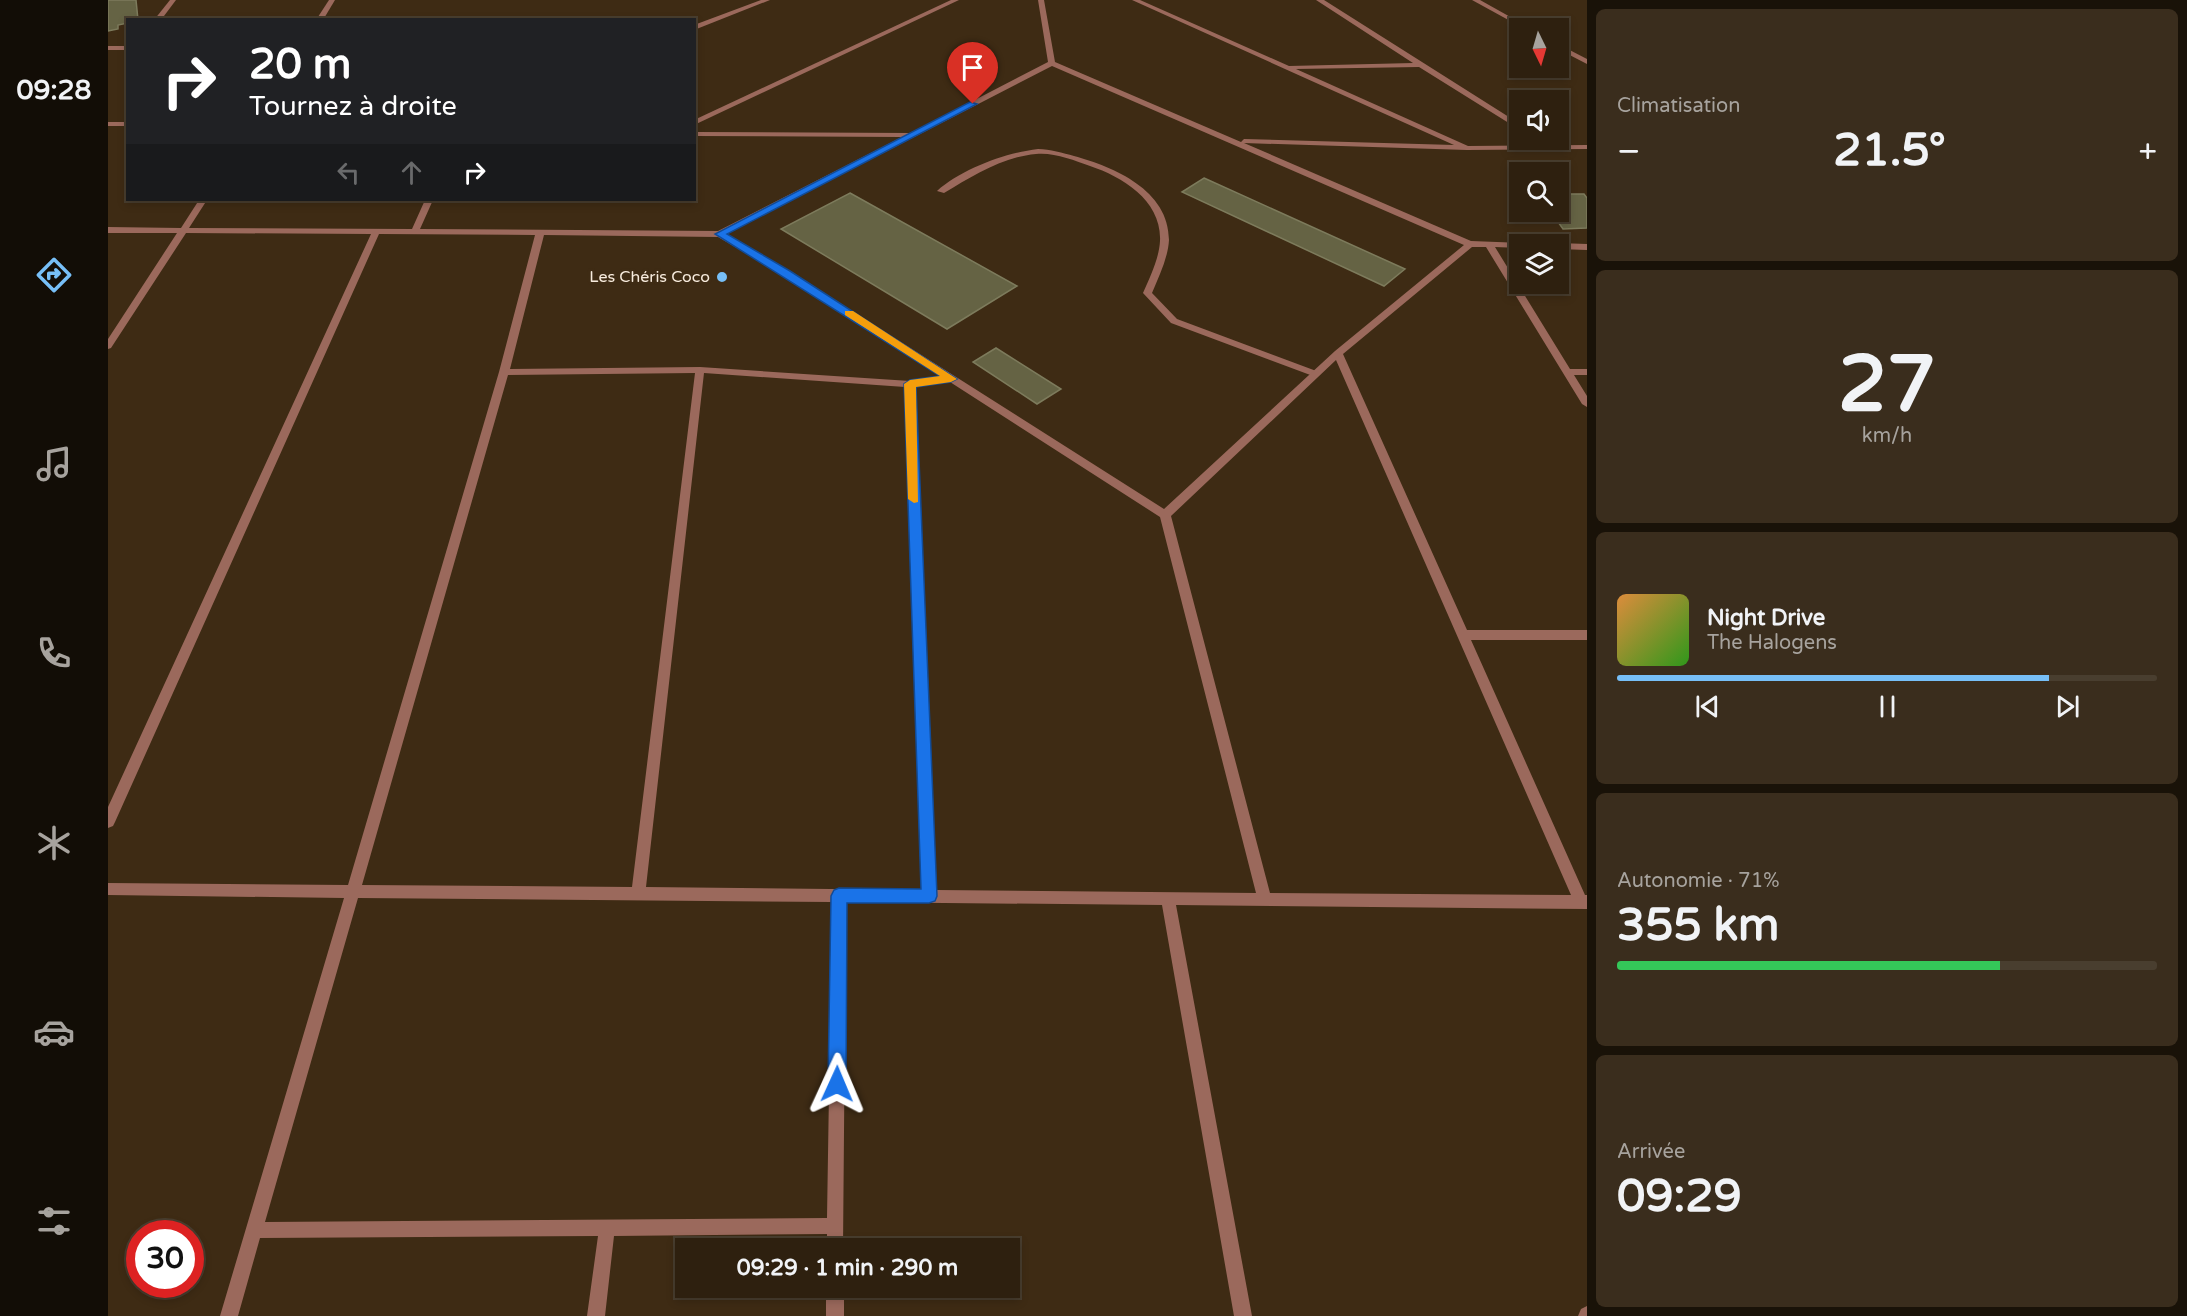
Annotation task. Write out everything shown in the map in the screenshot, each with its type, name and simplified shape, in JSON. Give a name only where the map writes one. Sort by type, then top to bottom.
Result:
[{"type":"street","points":[[159,18],[173,0]]},
{"type":"street","points":[[320,18],[332,0]]},
{"type":"street","points":[[696,27],[767,0]]},
{"type":"street","points":[[696,122],[956,0]]},
{"type":"street","points":[[1041,0],[1052,63]]},
{"type":"street","points":[[1135,0],[1467,148]]},
{"type":"street","points":[[1319,0],[1509,121]]},
{"type":"street","points":[[1475,0],[1509,18]]},
{"type":"street","points":[[108,48],[126,48]]},
{"type":"street","points":[[1569,52],[1587,62]]},
{"type":"street","points":[[108,230],[720,234],[1052,63]]},
{"type":"street","points":[[1052,63],[1237,141],[1470,244],[1509,245]]},
{"type":"street","points":[[1287,67],[1420,65]]},
{"type":"street","points":[[108,124],[126,124]]},
{"type":"street","points":[[696,134],[914,135]]},
{"type":"street","points":[[1237,141],[1467,148],[1509,147]]},
{"type":"street","points":[[1569,147],[1587,147]]},
{"type":"street","points":[[941,191],[995,160],[1040,150],[1087,162],[1128,178],[1152,203],[1164,233],[1160,264],[1147,293],[1174,321],[1316,374]]},
{"type":"street","points":[[108,346],[202,201]]},
{"type":"street","points":[[415,232],[429,201]]},
{"type":"street","points":[[108,822],[376,232]]},
{"type":"street","points":[[229,1316],[504,372],[540,233]]},
{"type":"street","points":[[720,234],[786,273],[1165,515],[1265,899]]},
{"type":"street","points":[[1165,515],[1338,353],[1470,244]]},
{"type":"street","points":[[1489,244],[1587,404]]},
{"type":"street","points":[[1569,246],[1587,247]]},
{"type":"street","points":[[108,890],[1584,902],[1338,353]]},
{"type":"street","points":[[504,372],[700,370],[910,384],[951,379]]},
{"type":"street","points":[[638,894],[700,370]]},
{"type":"street","points":[[1568,372],[1587,372]]},
{"type":"street","points":[[910,384],[929,896]]},
{"type":"street","points":[[1463,635],[1587,635]]},
{"type":"street","points":[[836,1238],[839,896]]},
{"type":"street","points":[[1168,899],[1243,1316]]},
{"type":"street","points":[[254,1230],[836,1226]]},
{"type":"street","points":[[596,1316],[608,1227]]},
{"type":"street","points":[[835,1298],[835,1316]]},
{"type":"building","points":[[108,0],[136,0],[138,18],[126,18],[126,23],[118,25],[118,29],[108,31]]},
{"type":"building","points":[[1204,178],[1405,269],[1384,286],[1182,192]]},
{"type":"building","points":[[850,193],[1017,286],[947,329],[781,229]]},
{"type":"building","points":[[1569,194],[1584,194],[1587,198],[1587,228],[1563,229],[1558,222],[1569,222]]},
{"type":"building","points":[[996,348],[1061,389],[1037,404],[973,362]]},
{"type":"slow traffic","points":[[849,313],[951,379],[910,384],[914,499]]},
{"type":"place","name":"Les Chéris Coco","points":[[722,277]]},
{"type":"route","points":[[837,1084],[839,896],[929,896],[910,384],[951,379],[786,273],[720,234],[973,104]]}]
